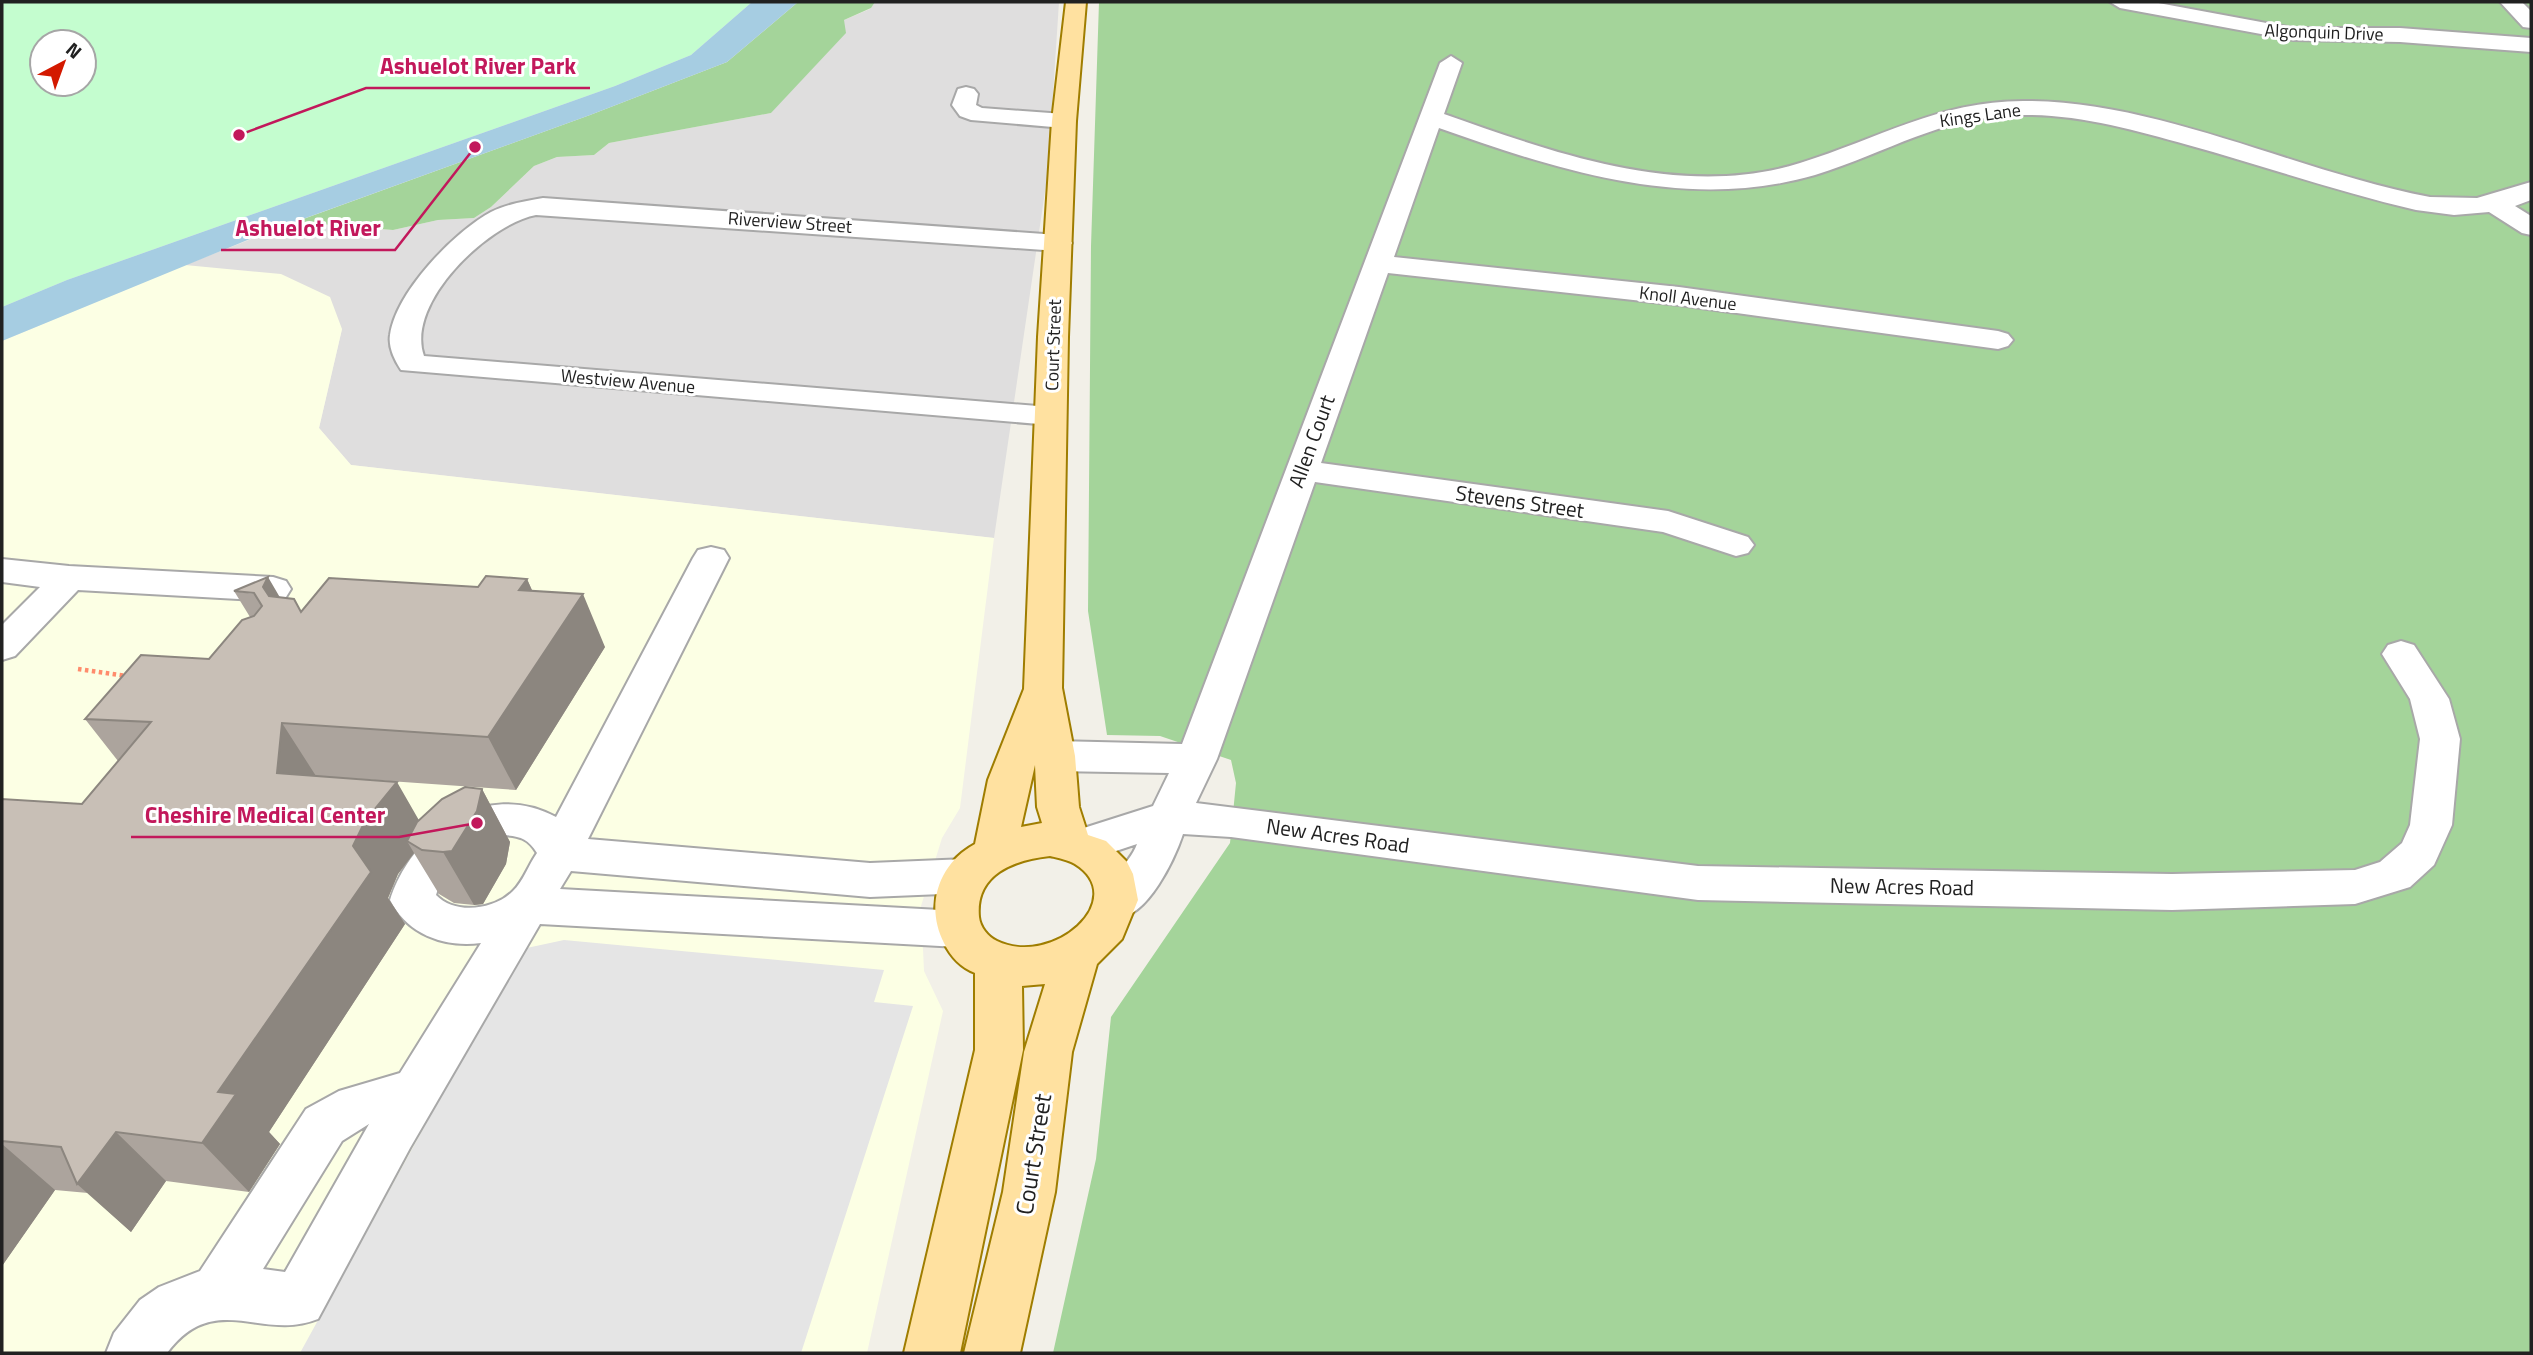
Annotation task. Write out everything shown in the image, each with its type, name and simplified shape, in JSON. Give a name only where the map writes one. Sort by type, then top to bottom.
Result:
[{"type":"main road","name":"Court Street","points":[[1074,844],[1058,807],[1055,756],[1043,688],[1050,416],[1058,243],[1064,121],[1076,2]]},
{"type":"main road","name":"Court Street","points":[[958,929],[955,911],[957,893],[981,863],[1043,688]]},
{"type":"main road","points":[[958,929],[974,949],[998,964],[1024,968],[1052,965],[1077,955],[1098,940],[1111,921],[1116,900],[1115,883],[1108,868],[1096,855],[1074,844],[1031,840],[981,863]]},
{"type":"main road","name":"Court Street","points":[[992,1353],[1029,1192],[1048,1052],[1077,955]]},
{"type":"main road","points":[[932,1353],[999,1051],[998,964]]},
{"type":"street","name":"Algonquin Drive","points":[[2120,2],[2293,34],[2400,35],[2531,45]]},
{"type":"street","points":[[2510,2],[2531,22]]},
{"type":"street","name":"Allen Court","points":[[1116,900],[1152,864],[1168,817],[1197,758],[1300,470],[1451,63]]},
{"type":"street","points":[[966,94],[964,105],[968,111],[979,115],[1064,121]]},
{"type":"street","name":"Kings Lane","points":[[1431,117],[1548,159],[1596,170],[1649,179],[1726,183],[1766,179],[1813,168],[1937,119],[1978,112],[2040,108],[2131,124],[2412,201],[2444,207],[2509,202],[2531,190]]},
{"type":"street","points":[[2493,204],[2531,227]]},
{"type":"street","name":"Riverview Street","points":[[522,209],[568,205],[1058,243]]},
{"type":"street","name":"Westview Avenue","points":[[522,209],[494,221],[480,232],[433,279],[412,314],[404,334],[412,364],[1050,416]]},
{"type":"street","name":"Knoll Avenue","points":[[1377,264],[1679,296],[1998,340]]},
{"type":"street","name":"Stevens Street","points":[[1300,470],[1668,522],[1736,545]]},
{"type":"street","points":[[134,1353],[154,1322],[182,1303],[218,1292],[299,1300],[415,1093],[559,852],[711,558]]},
{"type":"street","points":[[2,571],[69,578],[273,589],[246,620]]},
{"type":"street","points":[[2,647],[69,578]]},
{"type":"street","name":"New Acres Road","points":[[1168,817],[1231,821],[1698,883],[2172,892],[2355,887],[2395,875],[2419,853],[2431,825],[2441,739],[2429,699],[2401,654]]},
{"type":"street","points":[[1055,756],[1197,758]]},
{"type":"street","points":[[1074,844],[1168,817]]},
{"type":"street","points":[[559,852],[554,836],[538,824],[508,819],[479,824],[441,848],[413,886],[412,900],[423,915],[445,925],[477,926],[499,922],[527,905],[958,929]]},
{"type":"street","points":[[559,852],[870,880],[981,863]]},
{"type":"street","points":[[218,1292],[324,1125],[345,1109],[375,1099],[415,1093]]},
{"type":"path","points":[[78,669],[127,676]]},
{"type":"shaded area","points":[[875,2],[1059,2],[1048,171],[994,538],[351,465],[319,428],[342,329],[185,265],[295,222],[393,230],[438,220],[474,218],[491,207],[534,166],[557,157],[594,155],[609,143],[771,113],[844,20],[870,9]]},
{"type":"shaded area","points":[[185,265],[281,274],[330,297],[342,329],[319,428],[351,465],[994,538],[960,808],[942,838],[921,906],[924,971],[943,1011],[867,1353],[2,1353],[2,341]]},
{"type":"shaded area","points":[[564,940],[884,970],[874,1002],[913,1006],[801,1353],[300,1353],[522,949]]},
{"type":"green space","points":[[2,2],[752,2],[691,55],[615,86],[67,280],[2,307]]},
{"type":"green space","points":[[798,2],[875,2],[871,8],[844,20],[846,33],[771,113],[609,143],[594,155],[557,157],[534,166],[491,207],[474,218],[438,220],[393,230],[295,222],[590,115],[727,62]]},
{"type":"green space","points":[[1099,2],[2531,2],[2531,1353],[1053,1353],[1096,1159],[1111,1017],[1230,843],[1236,783],[1231,760],[1160,736],[1107,735],[1088,611],[1091,246]]},
{"type":"water","points":[[752,2],[798,2],[727,62],[590,115],[267,232],[2,341],[2,307],[67,280],[615,86],[691,55]]},
{"type":"building","points":[[486,576],[527,579],[519,590],[583,594],[488,737],[282,723],[277,773],[397,782],[365,821],[353,846],[371,872],[218,1092],[236,1094],[202,1143],[116,1132],[77,1184],[61,1147],[2,1141],[2,799],[82,804],[151,722],[85,719],[141,655],[209,659],[242,620],[254,616],[262,606],[254,593],[234,591],[268,577],[263,587],[269,596],[294,599],[301,612],[329,578],[478,587]]},
{"type":"building","points":[[465,787],[482,789],[477,811],[452,851],[422,850],[407,841],[417,822],[442,799]]},
{"type":"place","name":"Ashuelot River Park","points":[[239,135]]},
{"type":"place","name":"Ashuelot River","points":[[475,147]]},
{"type":"place","name":"Cheshire Medical Center","points":[[477,823]]}]
